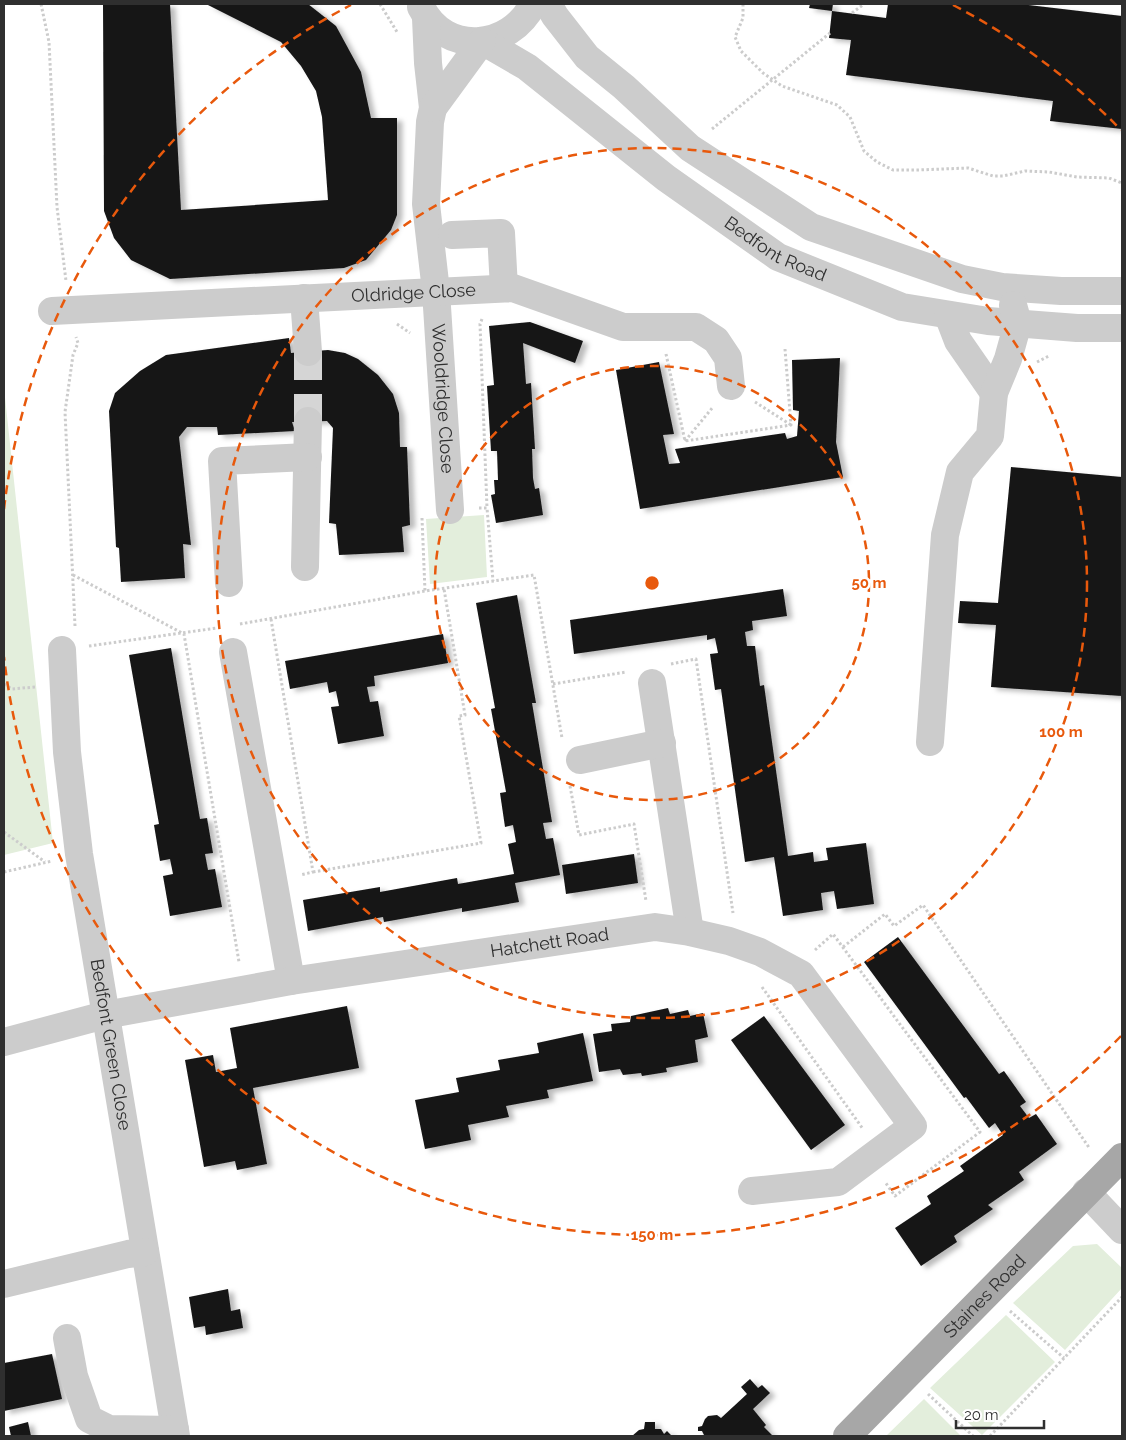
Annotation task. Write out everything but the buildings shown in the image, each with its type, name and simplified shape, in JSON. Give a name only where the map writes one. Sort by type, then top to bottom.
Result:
[{"type":"main road","name":"Staines Road","points":[[847,1436],[1122,1157]]},
{"type":"street","name":"Bedfont Road","points":[[423,11],[439,30],[452,37],[465,41],[482,41],[499,37],[514,28],[527,15],[533,4]]},
{"type":"street","name":"Bedfont Road","points":[[548,4],[587,57],[624,87],[690,148],[811,227],[962,279],[1002,286],[1061,291],[1122,291]]},
{"type":"street","name":"Wooldridge Close","points":[[423,11],[433,108],[430,122],[426,204],[436,291],[450,510]]},
{"type":"street","name":"Bedfont Road","points":[[482,41],[527,67],[666,178],[778,257],[902,307],[988,321],[1077,328],[1122,328]]},
{"type":"street","points":[[433,108],[482,41]]},
{"type":"street","points":[[452,235],[501,233],[504,288]]},
{"type":"street","points":[[930,742],[946,535],[960,472],[990,436],[994,393],[1008,359],[1018,323],[1012,305],[1002,286]]},
{"type":"street","name":"Oldridge Close","points":[[52,311],[513,288],[623,327],[696,327],[716,340],[728,358],[731,386]]},
{"type":"street","points":[[304,298],[308,352]]},
{"type":"street","points":[[948,315],[958,341],[994,393]]},
{"type":"street","points":[[305,567],[308,421]]},
{"type":"street","points":[[229,582],[222,461],[308,457]]},
{"type":"street","points":[[233,639],[291,981]]},
{"type":"street","name":"Bedfont Green Close","points":[[69,649],[67,752],[80,854],[105,1016],[175,1433]]},
{"type":"street","points":[[650,673],[690,932]]},
{"type":"street","points":[[580,760],[662,743]]},
{"type":"street","name":"Hatchett Road","points":[[4,1042],[105,1016],[291,981],[656,927],[729,941],[760,952],[806,964],[913,1126],[874,1155]]},
{"type":"street","points":[[752,1191],[838,1182],[874,1155]]},
{"type":"street","points":[[1086,1192],[1122,1230]]},
{"type":"street","points":[[4,1284],[128,1254],[145,1252]]},
{"type":"street","points":[[67,1338],[74,1376],[89,1419],[109,1429],[175,1433]]},
{"type":"path","points":[[41,4],[49,42],[57,207],[67,288]]},
{"type":"path","points":[[743,4],[742,18],[736,38],[740,51],[782,86],[837,105],[850,117],[864,151],[877,162],[893,170],[968,168],[992,176],[1003,176],[1025,171],[1049,172],[1077,177],[1109,178],[1122,183]]},
{"type":"path","points":[[852,14],[864,4]]},
{"type":"path","points":[[709,133],[830,33]]},
{"type":"path","points":[[484,313],[480,324],[487,508]]},
{"type":"path","points":[[78,343],[73,355],[65,412],[72,574],[69,649],[223,627]]},
{"type":"path","points":[[786,349],[791,425]]},
{"type":"path","points":[[666,351],[685,441]]},
{"type":"path","points":[[685,441],[731,386],[791,425]]},
{"type":"path","points":[[685,441],[791,425]]},
{"type":"path","points":[[72,574],[184,634]]},
{"type":"path","points":[[233,639],[271,619],[534,575]]},
{"type":"path","points":[[295,876],[481,843],[459,716],[465,715],[444,589]]},
{"type":"path","points":[[271,619],[285,693],[313,872]]},
{"type":"path","points":[[184,634],[240,967]]},
{"type":"path","points":[[553,684],[650,673],[696,659],[734,919]]},
{"type":"path","points":[[4,684],[12,688],[40,687]]},
{"type":"path","points":[[4,832],[46,862]]},
{"type":"path","points":[[4,872],[80,854]]},
{"type":"path","points":[[843,947],[885,914],[894,926],[923,905],[1095,1156]]},
{"type":"path","points":[[760,984],[874,1155],[894,1196],[980,1132],[833,934],[806,964]]},
{"type":"path","points":[[990,1436],[1122,1297]]},
{"type":"path","points":[[1008,1309],[1064,1358]]},
{"type":"path","points":[[926,1392],[972,1436]]},
{"type":"green space","points":[[4,388],[53,843],[4,855]]},
{"type":"green space","points":[[484,515],[487,577],[430,584],[426,519]]},
{"type":"green space","points":[[1097,1244],[1122,1268],[1122,1288],[1065,1350],[1013,1303],[1073,1246]]},
{"type":"green space","points":[[1006,1315],[1055,1362],[982,1435],[930,1388]]},
{"type":"green space","points":[[924,1399],[961,1436],[886,1436]]},
{"type":"tunnel","points":[[308,352],[308,421]]}]
